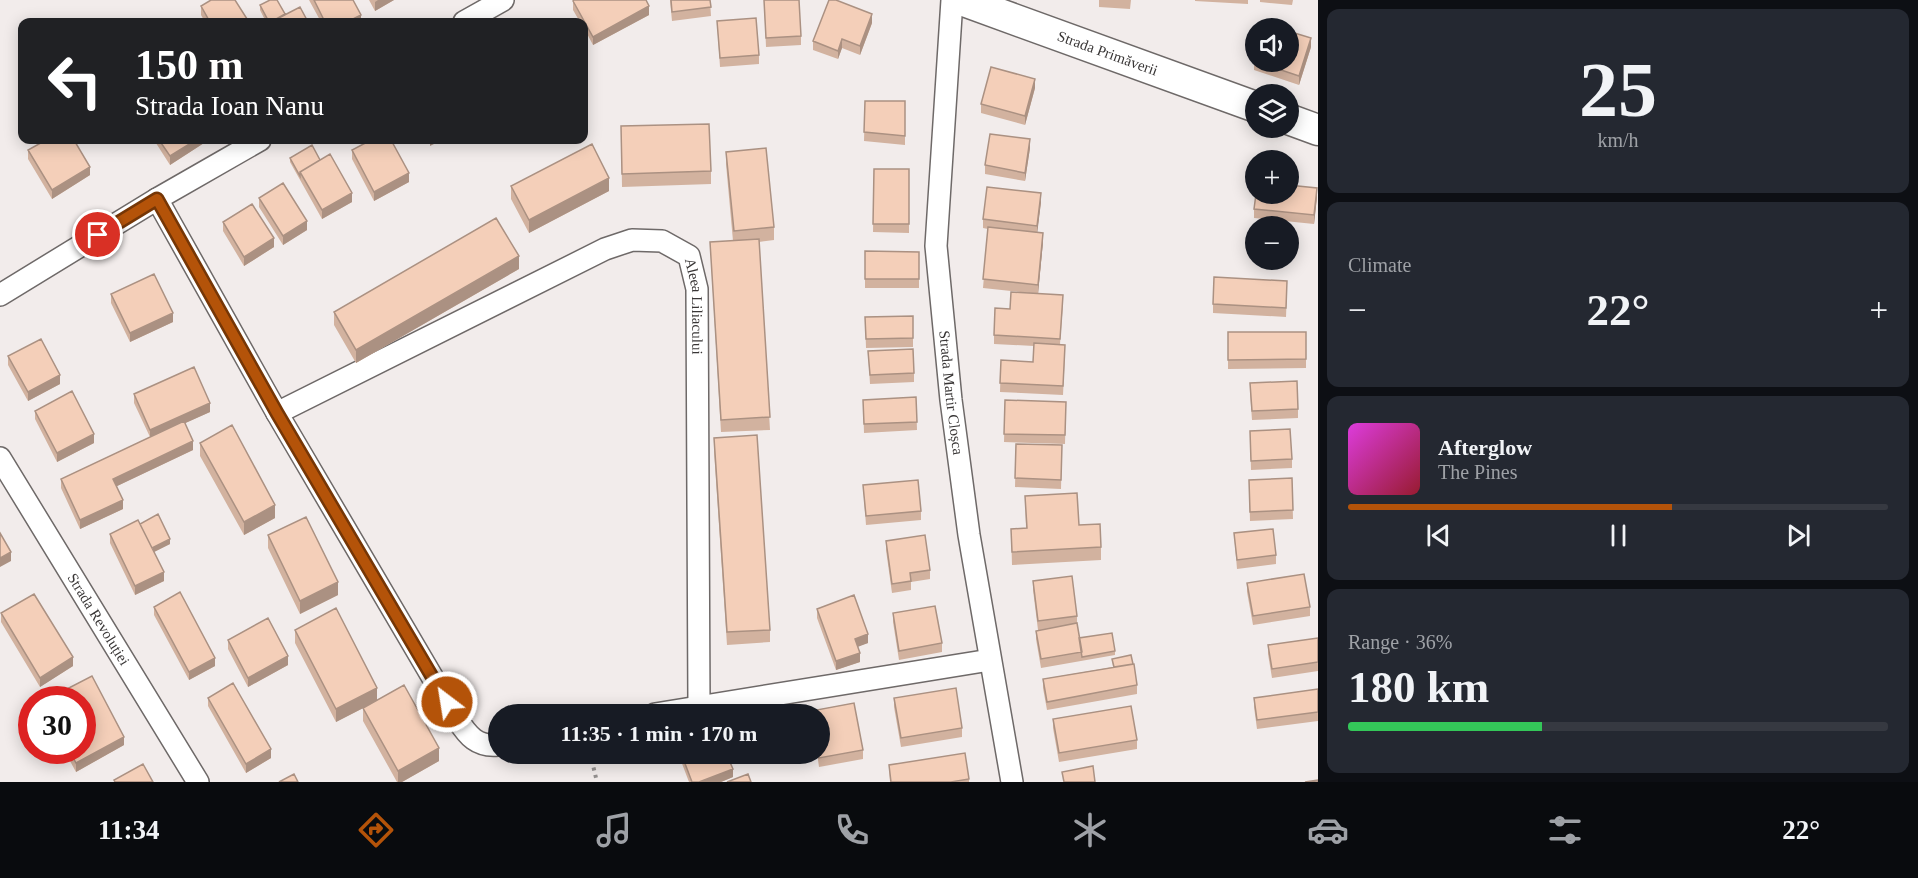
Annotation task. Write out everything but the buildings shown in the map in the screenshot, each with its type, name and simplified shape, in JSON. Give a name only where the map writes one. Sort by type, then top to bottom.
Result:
[{"type":"main road","name":"Strada Primăverii","points":[[961,0],[1245,103]]},
{"type":"main road","points":[[1299,123],[1318,130]]},
{"type":"street","points":[[471,18],[503,0]]},
{"type":"street","name":"Strada Martir Cloșca","points":[[952,0],[948,32],[936,246],[951,400],[969,536],[1012,782]]},
{"type":"street","points":[[0,296],[157,199],[253,144]]},
{"type":"street","points":[[157,199],[277,413],[466,733],[475,741],[488,745]]},
{"type":"street","name":"Aleea Liliacului","points":[[277,413],[605,249],[632,240],[662,241],[689,256],[697,289],[699,704]]},
{"type":"street","name":"Strada Revoluției","points":[[0,458],[198,782]]},
{"type":"street","points":[[712,704],[990,660]]},
{"type":"path","points":[[593,764],[597,782]]},
{"type":"route","points":[[98,235],[157,199],[277,413],[447,702]]}]
